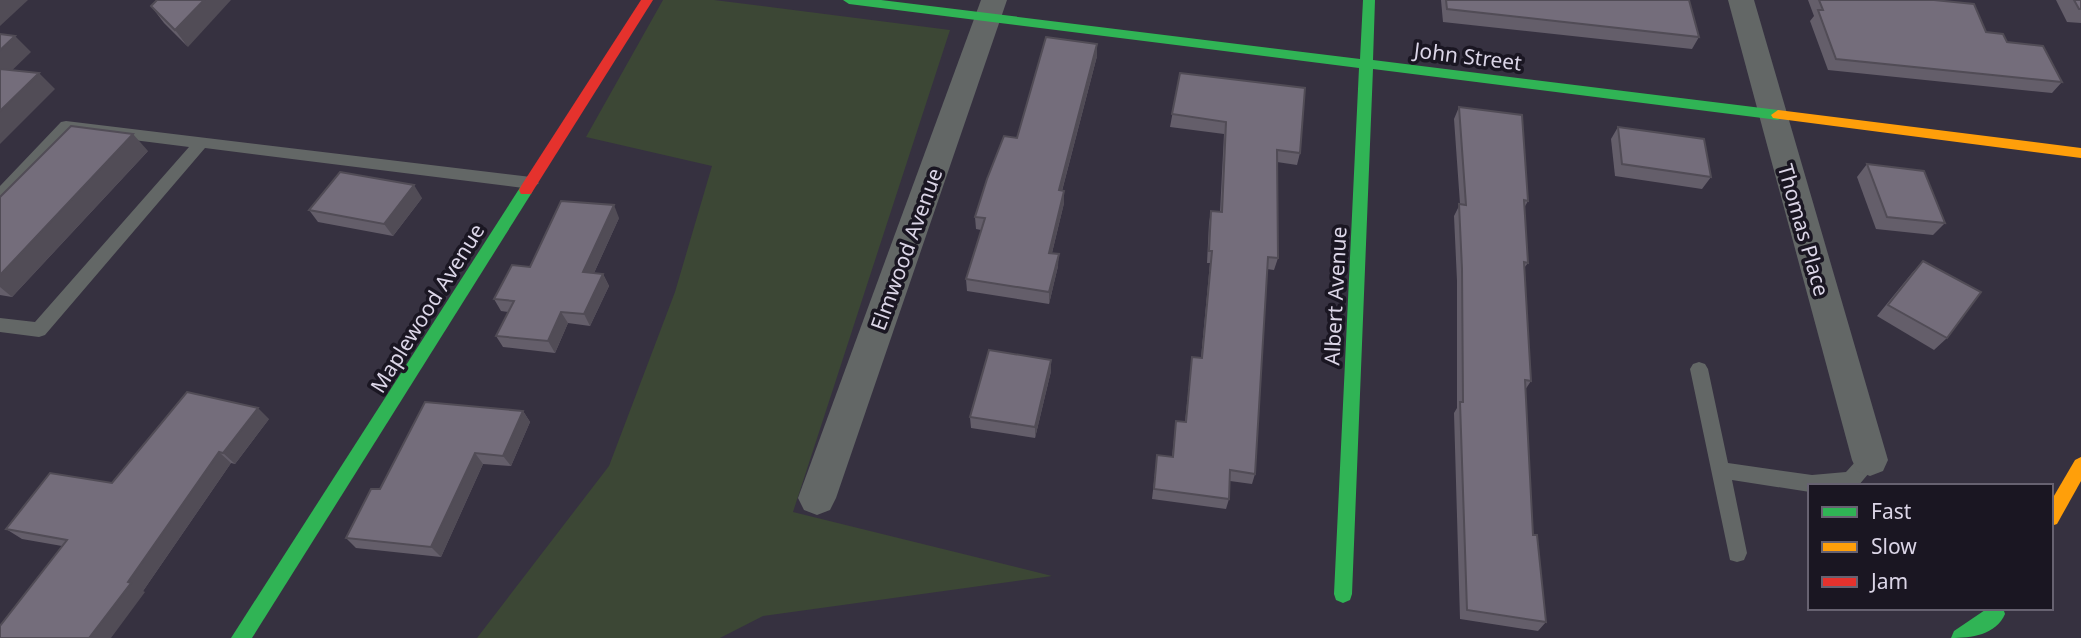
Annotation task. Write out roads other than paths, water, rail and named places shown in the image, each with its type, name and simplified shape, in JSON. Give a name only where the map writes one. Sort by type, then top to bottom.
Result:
[{"type":"main road","name":"Maplewood Avenue","points":[[241,638],[648,0]]},
{"type":"main road","name":"John Street","points":[[849,0],[991,9],[1367,64],[2081,153]]},
{"type":"main road","name":"Albert Avenue","points":[[1343,594],[1369,0]]},
{"type":"main road","points":[[2053,514],[2081,465]]},
{"type":"main road","points":[[1961,638],[1998,611]]},
{"type":"main road","points":[[1983,638],[1998,611]]},
{"type":"street","name":"Thomas Place","points":[[1741,0],[1771,115],[1870,460]]},
{"type":"street","name":"Elmwood Avenue","points":[[817,498],[991,9]]},
{"type":"lane","points":[[0,196],[66,126],[531,183]]},
{"type":"lane","points":[[0,325],[39,330],[201,142]]},
{"type":"lane","points":[[1699,369],[1737,553]]},
{"type":"lane","points":[[1720,470],[1812,484],[1851,480],[1870,460]]}]
